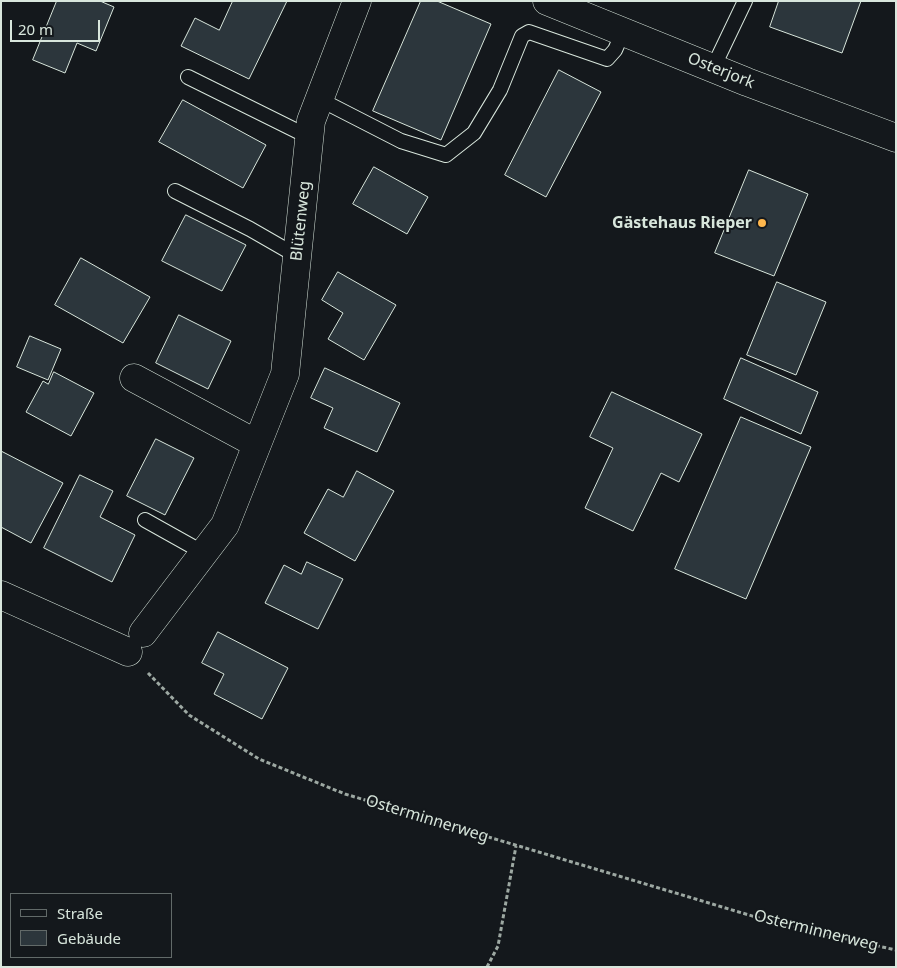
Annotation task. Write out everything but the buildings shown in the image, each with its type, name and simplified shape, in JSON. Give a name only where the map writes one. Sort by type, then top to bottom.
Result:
[{"type":"street","name":"Blütenweg","points":[[135,642],[225,525],[285,374],[311,121],[357,1]]},
{"type":"street","name":"Osterjork","points":[[547,1],[712,68],[896,138]]},
{"type":"street","points":[[134,378],[257,444]]},
{"type":"street","points":[[1,594],[135,642]]},
{"type":"lane","points":[[712,68],[745,1]]},
{"type":"lane","points":[[319,99],[402,141],[446,155],[474,133],[500,90],[522,36],[528,32],[607,59],[615,50],[623,32]]},
{"type":"lane","points":[[188,77],[309,137]]},
{"type":"lane","points":[[175,191],[250,228],[297,256]]},
{"type":"lane","points":[[146,520],[204,553]]},
{"type":"path","name":"Osterminnerweg","points":[[135,642],[189,715],[259,759],[345,794],[779,924],[896,950]]},
{"type":"path","points":[[487,967],[498,946],[516,846]]},
{"type":"place","name":"Gästehaus Rieper","points":[[762,223]]}]
